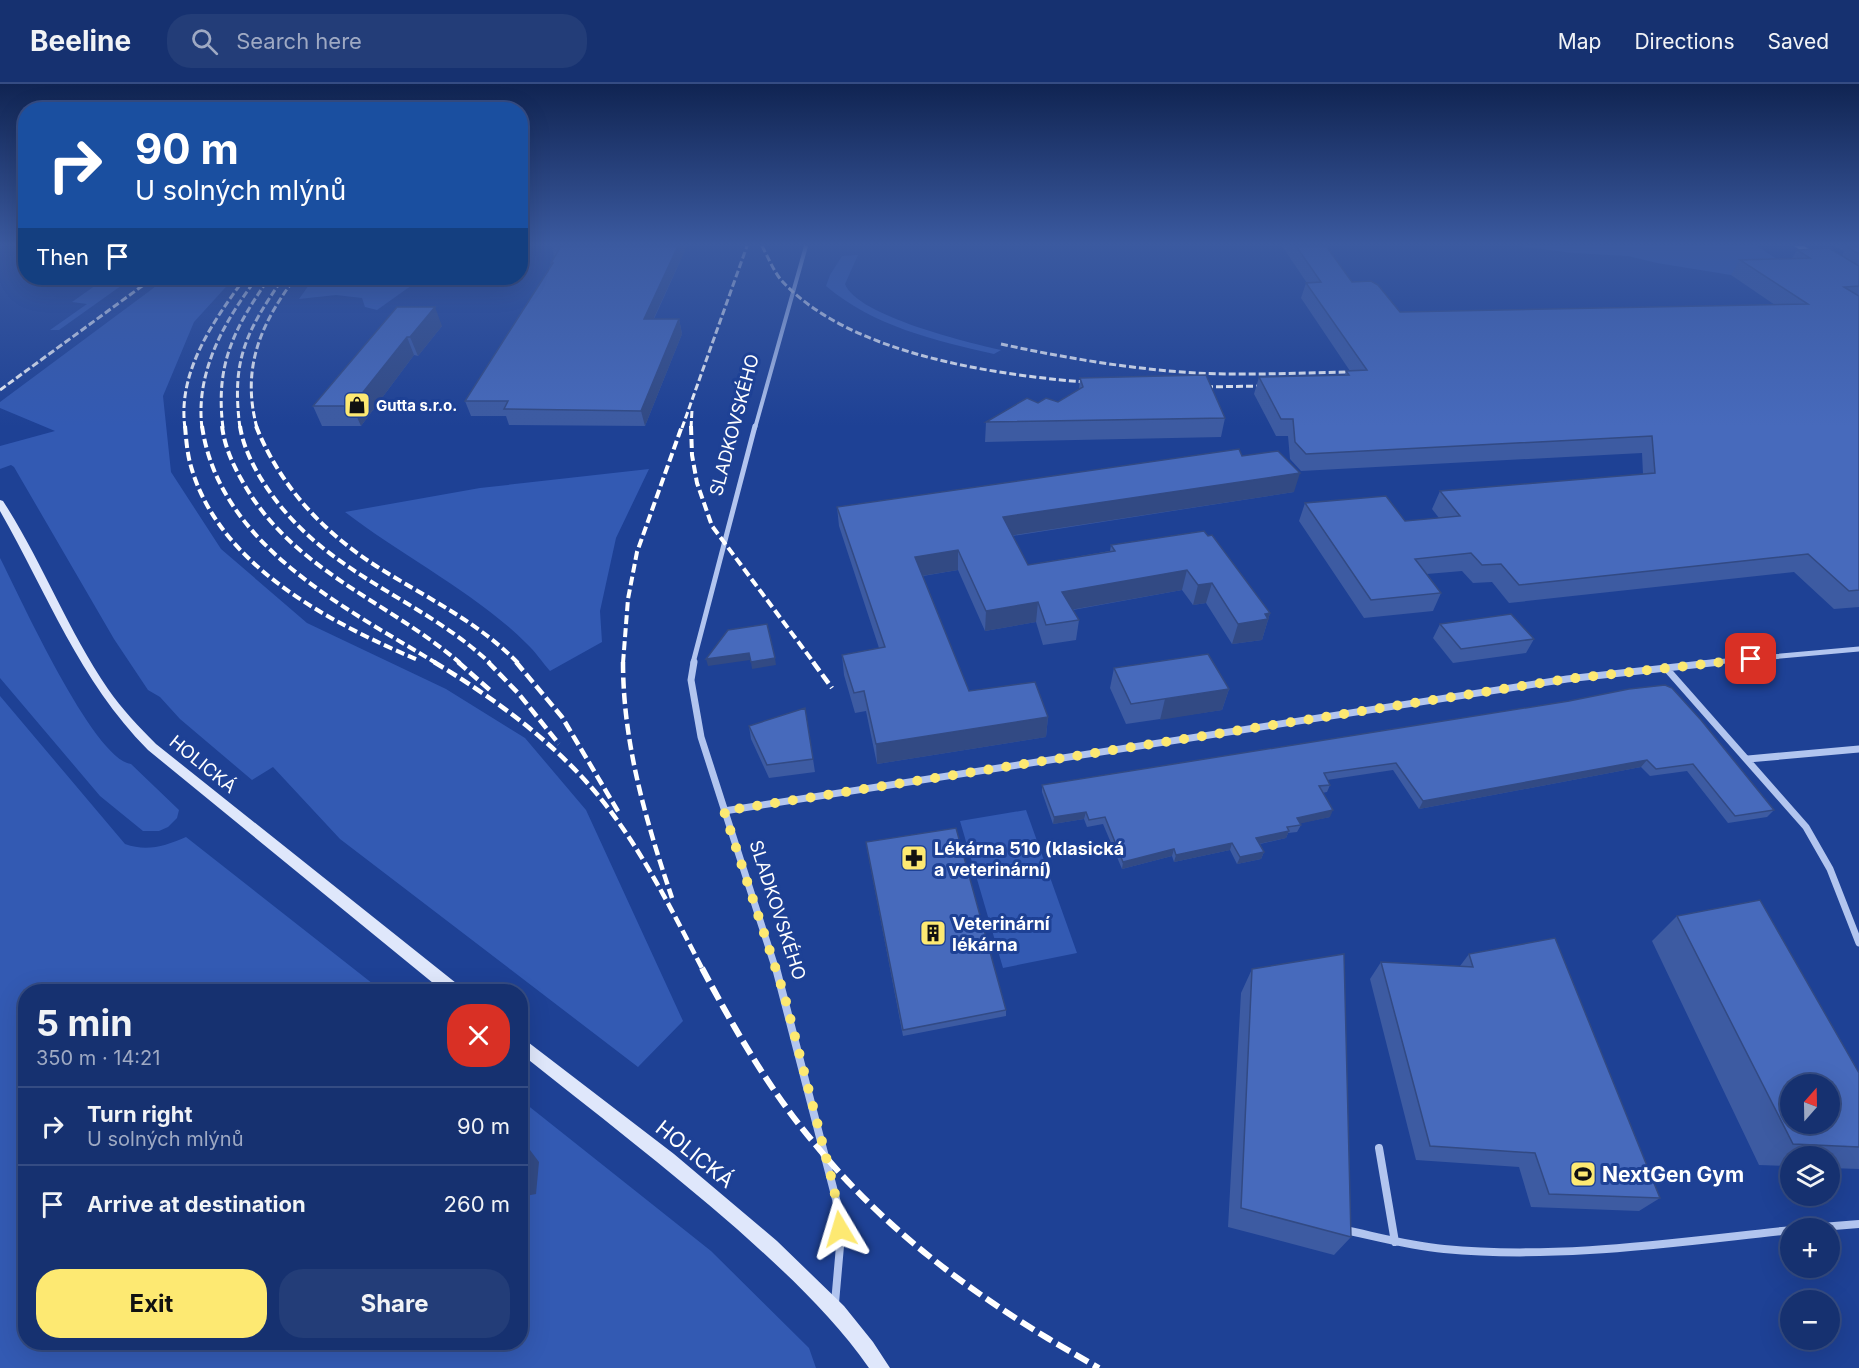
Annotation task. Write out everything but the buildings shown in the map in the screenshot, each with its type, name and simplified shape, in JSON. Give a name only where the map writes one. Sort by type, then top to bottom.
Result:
[{"type":"street","name":"SLADKOVSKÉHO","points":[[790,306],[780,334],[695,651],[691,680],[701,737],[784,994],[834,1188],[841,1246],[834,1310]]},
{"type":"street","name":"HOLICKÁ","points":[[0,503],[85,660],[105,692],[134,729],[152,747],[446,984]]},
{"type":"street","points":[[724,811],[1567,679],[1859,648]]},
{"type":"street","points":[[1665,667],[1794,811],[1816,840],[1859,943]]},
{"type":"street","points":[[1748,759],[1859,749]]},
{"type":"street","name":"HOLICKÁ","points":[[528,1049],[724,1207],[784,1260],[834,1310]]},
{"type":"street","points":[[1379,1148],[1395,1242]]},
{"type":"street","points":[[1840,1226],[1859,1224]]},
{"type":"street","points":[[1338,1229],[1395,1242],[1455,1250],[1547,1252],[1780,1231]]},
{"type":"street","points":[[834,1310],[880,1368]]},
{"type":"shaded area","points":[[84,306],[93,306],[59,330],[50,330]]},
{"type":"shaded area","points":[[129,306],[209,306],[194,322],[163,396],[171,472],[221,549],[307,623],[446,689],[525,738],[586,810],[683,1021],[638,1067],[340,839],[273,767],[252,780],[180,719],[160,697],[148,690],[114,639],[14,467],[11,465],[0,469],[0,446],[55,431],[0,408],[0,402]]},
{"type":"shaded area","points":[[365,306],[383,306],[377,310]]},
{"type":"shaded area","points":[[854,306],[868,306],[916,326],[1001,350],[994,354],[950,344],[906,330]]},
{"type":"shaded area","points":[[649,469],[616,538],[600,611],[602,642],[550,671],[529,646],[485,608],[345,512],[480,488]]},
{"type":"shaded area","points":[[0,558],[58,673],[97,735],[115,755],[131,764],[179,810],[177,818],[168,827],[159,831],[143,831],[100,796],[0,678]]},
{"type":"shaded area","points":[[0,696],[125,844],[148,848],[186,837],[373,984],[18,984],[18,1350],[528,1350],[528,1106],[711,1251],[809,1348],[816,1368],[0,1368]]},
{"type":"shaded area","points":[[1026,810],[1077,953],[1003,968],[960,821]]},
{"type":"railway","points":[[0,390],[115,306]]},
{"type":"railway","points":[[185,428],[184,407],[192,367],[210,329],[225,306]]},
{"type":"railway","points":[[202,428],[201,407],[208,367],[224,329],[237,306]]},
{"type":"railway","points":[[223,428],[221,405],[225,366],[237,331],[251,306]]},
{"type":"railway","points":[[240,428],[238,404],[240,365],[251,331],[265,306]]},
{"type":"railway","points":[[257,428],[251,386],[253,367],[263,331],[277,306]]},
{"type":"railway","points":[[682,428],[726,306]]},
{"type":"railway","points":[[810,306],[847,328],[929,358],[1017,375],[1097,383]]},
{"type":"railway","points":[[1001,344],[1098,362],[1196,373],[1362,372]]},
{"type":"railway","points":[[1196,387],[1271,386]]},
{"type":"railway","points":[[691,427],[692,410]]},
{"type":"railway","points":[[185,426],[190,463],[204,499],[224,531],[251,560],[281,586],[314,608],[349,628],[418,660]]},
{"type":"railway","points":[[202,426],[213,468],[233,505],[259,539],[326,595],[436,663]]},
{"type":"railway","points":[[222,426],[232,462],[250,494],[271,522],[295,546],[321,567],[433,642],[460,663]]},
{"type":"railway","points":[[240,426],[250,457],[265,485],[289,516],[315,541],[343,563],[432,619],[490,663]]},
{"type":"railway","points":[[256,426],[277,468],[290,487],[338,538],[376,566],[468,622],[518,663]]},
{"type":"railway","points":[[623,663],[628,599],[637,552],[682,426]]},
{"type":"railway","points":[[691,427],[692,455],[697,483],[712,526],[814,663]]},
{"type":"railway","points":[[434,662],[517,718],[556,751],[591,787],[638,852],[703,970]]},
{"type":"railway","points":[[458,662],[491,691]]},
{"type":"railway","points":[[488,662],[518,693],[559,744]]},
{"type":"railway","points":[[516,662],[562,717],[619,813]]},
{"type":"railway","points":[[813,662],[832,688]]},
{"type":"railway","points":[[623,663],[627,723],[638,782],[653,840],[672,898]]},
{"type":"railway","points":[[702,968],[740,1037],[783,1103],[815,1144],[877,1211],[946,1270],[1021,1321],[1099,1368]]},
{"type":"place","name":"Gutta s.r.o.","points":[[357,405]]},
{"type":"place","name":"Lékárna 510 (klasická a veterinární)","points":[[914,858]]},
{"type":"place","name":"Veterinární lékárna","points":[[933,933]]},
{"type":"place","name":"NextGen Gym","points":[[1583,1174]]},
{"type":"route","points":[[840,1229],[834,1188],[784,994],[724,811],[1567,679],[1751,659]]}]
